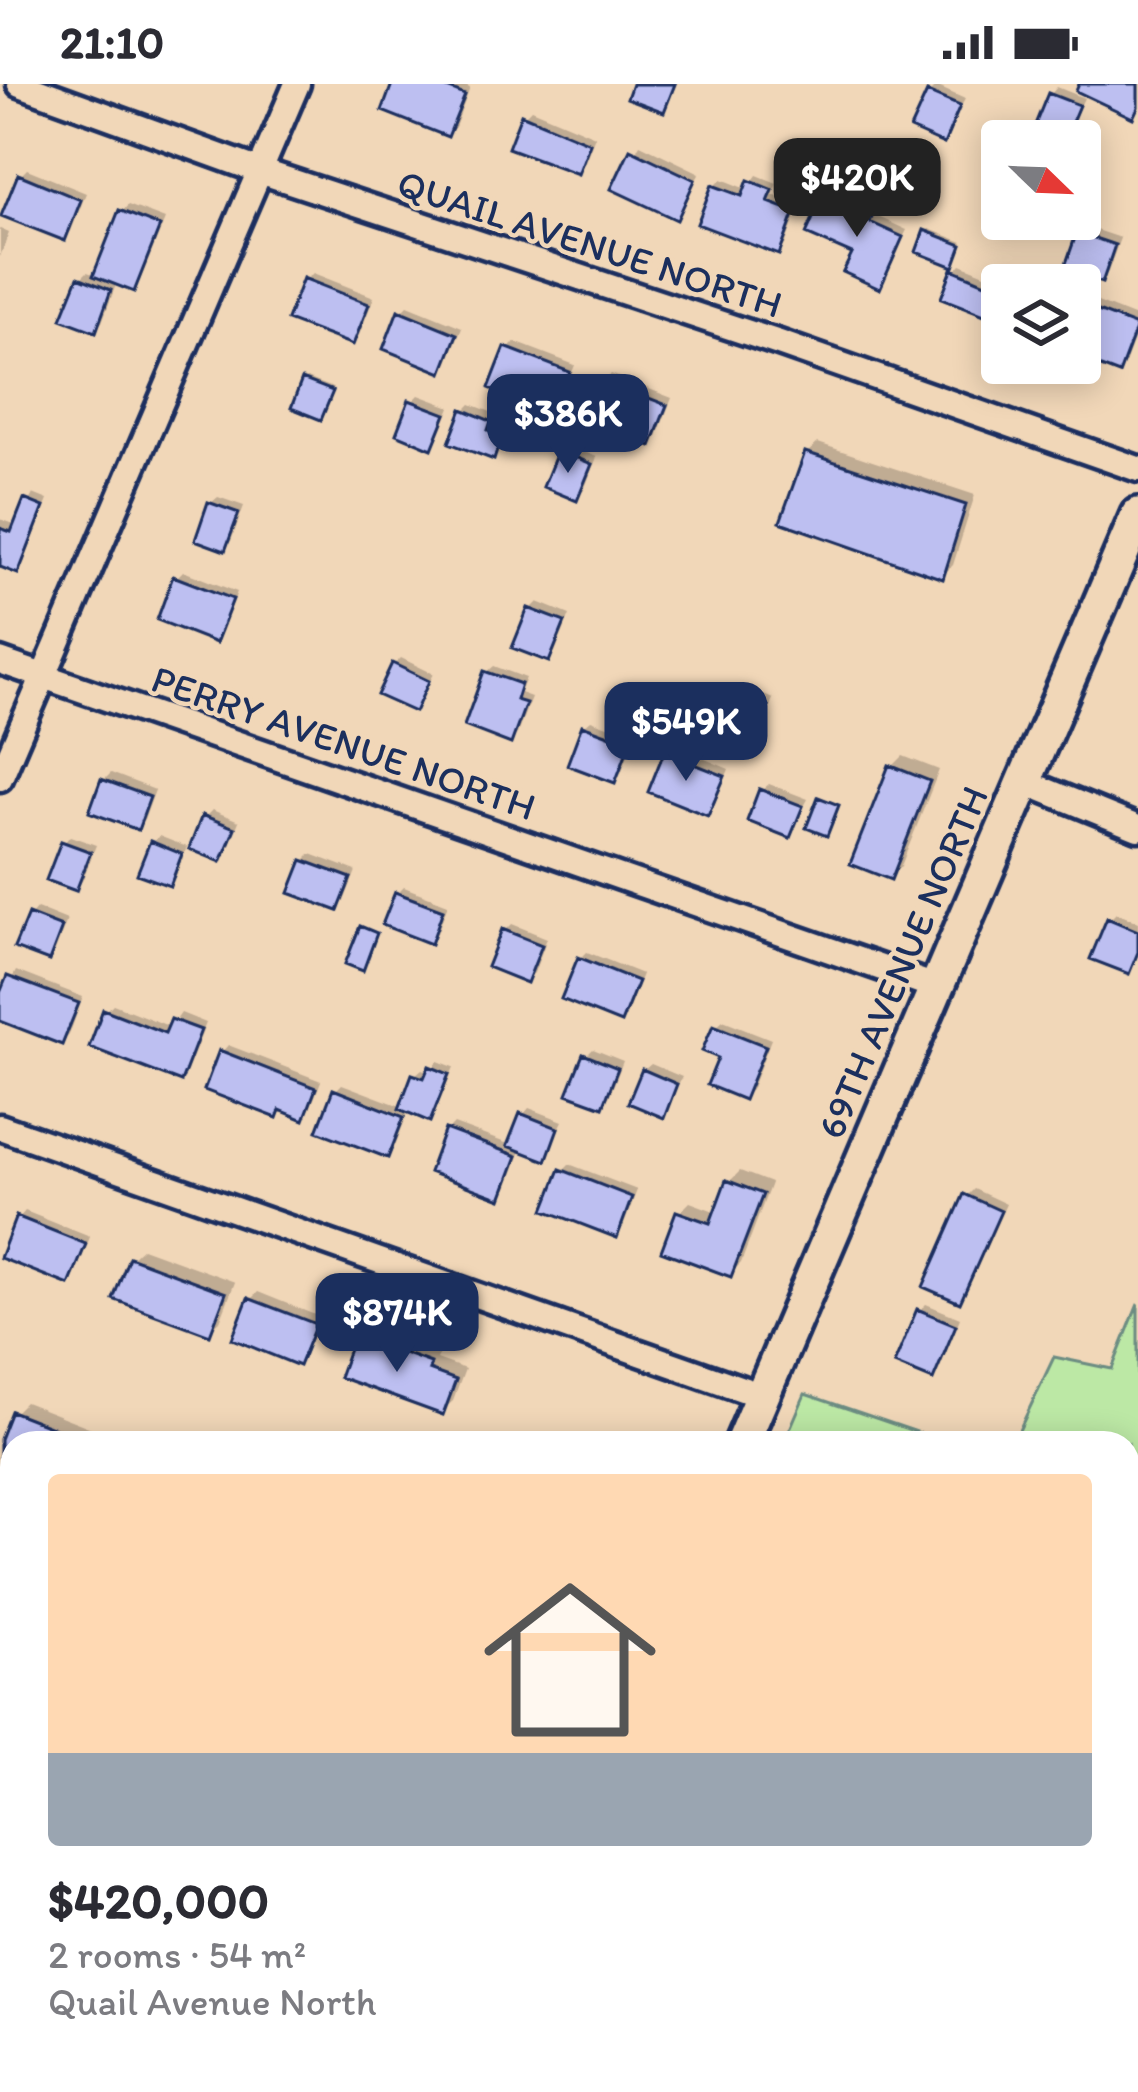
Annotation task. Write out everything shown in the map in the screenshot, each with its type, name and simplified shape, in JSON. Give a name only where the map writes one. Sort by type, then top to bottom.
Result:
[{"type":"street","name":"QUAIL AVENUE NORTH","points":[[20,84],[260,171],[779,343],[1138,470]]},
{"type":"street","points":[[0,778],[297,84]]},
{"type":"street","name":"69TH AVENUE NORTH","points":[[747,1431],[1138,515]]},
{"type":"street","name":"PERRY AVENUE NORTH","points":[[0,661],[936,987]]},
{"type":"street","points":[[1025,782],[1138,828]]},
{"type":"street","points":[[0,1127],[762,1396]]},
{"type":"green space","points":[[1138,1304],[1138,1431],[1019,1431],[1054,1357],[1112,1369]]},
{"type":"green space","points":[[805,1394],[914,1431],[789,1431]]},
{"type":"building","points":[[392,84],[437,84],[465,95],[448,137],[382,111]]},
{"type":"building","points":[[632,84],[675,84],[664,112],[627,98]]},
{"type":"building","points":[[1079,84],[1138,84],[1133,118],[1076,91]]},
{"type":"building","points":[[927,92],[960,106],[944,144],[910,129]]},
{"type":"building","points":[[1048,93],[1079,105],[1073,120],[1037,120]]},
{"type":"building","points":[[521,114],[590,143],[578,174],[508,148]]},
{"type":"building","points":[[630,149],[695,180],[677,220],[611,189]]},
{"type":"building","points":[[18,174],[81,200],[65,241],[1,216]]},
{"type":"building","points":[[748,180],[773,190],[768,202],[795,212],[779,255],[697,224],[712,185],[742,196]]},
{"type":"building","points":[[821,200],[851,214],[858,200],[876,208],[870,222],[903,237],[880,289],[843,272],[852,254],[806,234]]},
{"type":"building","points":[[119,210],[160,226],[134,292],[93,276]]},
{"type":"building","points":[[924,230],[962,245],[954,267],[916,252]]},
{"type":"building","points":[[1074,240],[1115,245],[1102,283],[1101,264],[1066,264]]},
{"type":"building","points":[[952,269],[981,281],[981,314],[941,298]]},
{"type":"building","points":[[78,277],[111,290],[96,332],[61,319]]},
{"type":"building","points":[[303,278],[369,304],[353,345],[287,320]]},
{"type":"building","points":[[398,310],[457,334],[442,373],[383,349]]},
{"type":"building","points":[[1101,312],[1137,326],[1119,374],[1101,367]]},
{"type":"building","points":[[505,347],[570,372],[554,413],[489,388]]},
{"type":"building","points":[[302,379],[333,391],[321,420],[291,408]]},
{"type":"building","points":[[602,380],[667,405],[651,446],[586,420]]},
{"type":"building","points":[[409,400],[446,414],[432,449],[396,434]]},
{"type":"building","points":[[462,409],[491,421],[488,430],[502,435],[494,460],[449,443]]},
{"type":"building","points":[[558,450],[592,464],[577,501],[543,487]]},
{"type":"building","points":[[805,452],[966,505],[943,579],[780,522]]},
{"type":"building","points":[[24,499],[44,507],[18,574],[0,567],[0,528],[11,532]]},
{"type":"building","points":[[208,502],[239,513],[225,551],[195,540]]},
{"type":"building","points":[[173,576],[233,599],[216,643],[157,620]]},
{"type":"building","points":[[528,608],[565,622],[549,662],[512,648]]},
{"type":"building","points":[[392,663],[429,681],[415,712],[377,695]]},
{"type":"building","points":[[484,671],[521,684],[516,700],[526,703],[511,744],[464,726]]},
{"type":"building","points":[[742,695],[768,706],[752,745],[726,734]]},
{"type":"building","points":[[582,725],[630,743],[615,783],[567,765]]},
{"type":"building","points":[[664,752],[725,776],[708,816],[648,792]]},
{"type":"building","points":[[889,765],[930,781],[891,880],[850,864]]},
{"type":"building","points":[[101,779],[150,797],[138,830],[89,812]]},
{"type":"building","points":[[759,789],[803,806],[790,838],[747,821]]},
{"type":"building","points":[[818,797],[839,805],[827,836],[806,828]]},
{"type":"building","points":[[202,815],[235,828],[221,862],[189,849]]},
{"type":"building","points":[[61,841],[91,852],[76,891],[46,880]]},
{"type":"building","points":[[150,841],[182,854],[170,886],[137,874]]},
{"type":"building","points":[[302,860],[351,878],[338,911],[289,893]]},
{"type":"building","points":[[395,892],[443,910],[431,944],[382,925]]},
{"type":"building","points":[[28,914],[62,927],[49,961],[14,948]]},
{"type":"building","points":[[1107,918],[1138,931],[1138,952],[1129,974],[1090,959]]},
{"type":"building","points":[[360,926],[377,933],[363,971],[345,964]]},
{"type":"building","points":[[502,929],[542,945],[527,983],[487,967]]},
{"type":"building","points":[[578,957],[638,981],[621,1023],[561,999]]},
{"type":"building","points":[[7,976],[79,1003],[62,1045],[0,1021],[0,993]]},
{"type":"building","points":[[103,1009],[165,1033],[171,1019],[201,1030],[181,1082],[89,1047]]},
{"type":"building","points":[[713,1025],[766,1046],[744,1100],[707,1085],[718,1058],[702,1051]]},
{"type":"building","points":[[219,1050],[316,1088],[304,1120],[280,1110],[277,1118],[204,1090]]},
{"type":"building","points":[[583,1054],[618,1068],[603,1107],[567,1094]]},
{"type":"building","points":[[429,1066],[449,1074],[430,1122],[399,1109],[412,1074],[424,1078]]},
{"type":"building","points":[[642,1069],[677,1084],[664,1118],[628,1103]]},
{"type":"building","points":[[333,1089],[404,1117],[388,1158],[317,1131]]},
{"type":"building","points":[[520,1113],[558,1128],[546,1161],[507,1146]]},
{"type":"building","points":[[445,1129],[517,1156],[501,1199],[429,1172]]},
{"type":"building","points":[[560,1169],[632,1197],[617,1238],[544,1210]]},
{"type":"building","points":[[726,1180],[763,1194],[731,1277],[661,1251],[676,1211],[710,1223]]},
{"type":"building","points":[[964,1194],[1001,1211],[960,1303],[923,1287]]},
{"type":"building","points":[[16,1216],[86,1244],[69,1285],[0,1258]]},
{"type":"building","points":[[129,1257],[226,1293],[210,1335],[113,1299]]},
{"type":"building","points":[[248,1298],[316,1324],[299,1366],[232,1339]]},
{"type":"building","points":[[917,1309],[956,1325],[933,1380],[894,1364]]},
{"type":"building","points":[[354,1335],[431,1363],[429,1370],[456,1380],[443,1415],[339,1377]]},
{"type":"building","points":[[11,1411],[62,1431],[3,1431]]}]
